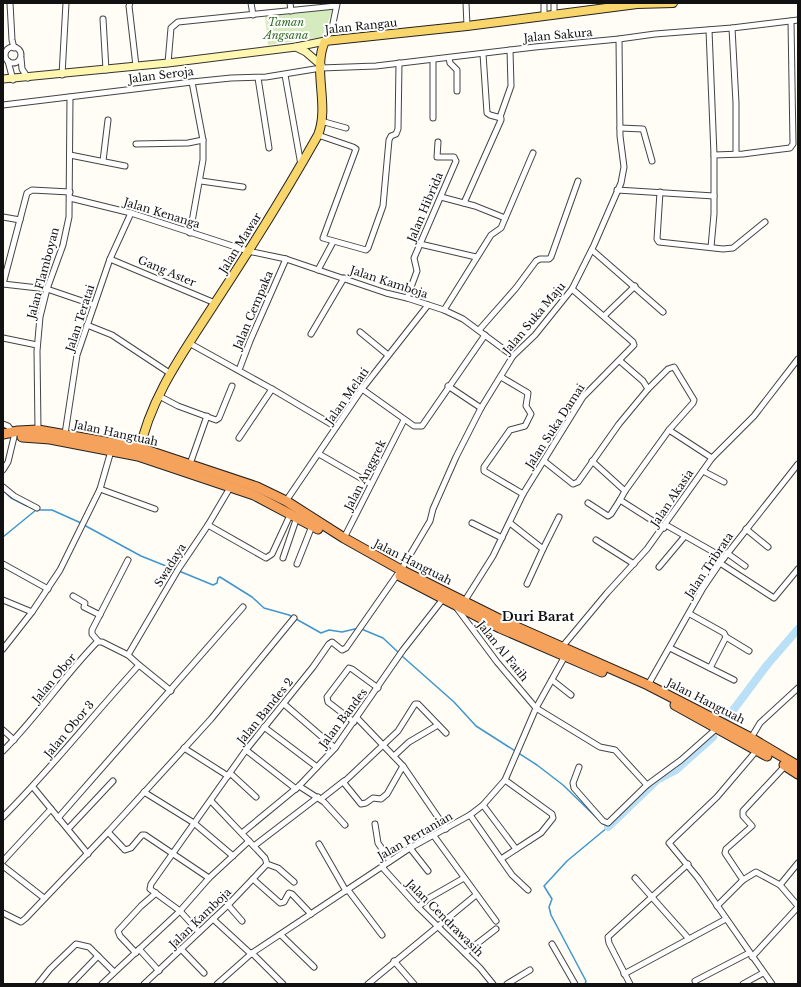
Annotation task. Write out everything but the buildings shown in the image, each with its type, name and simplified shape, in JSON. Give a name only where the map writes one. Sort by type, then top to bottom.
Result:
[{"type":"highway","name":"Jalan Hangtuah","points":[[3,440],[10,434],[38,430],[65,434],[190,464],[255,491],[286,501],[399,572],[418,582],[464,602],[644,690],[757,750],[769,753],[798,766]]},
{"type":"highway","name":"Jalan Hangtuah","points":[[10,434],[50,439],[111,451],[139,452],[231,486],[255,491],[372,562],[399,572]]},
{"type":"highway","name":"Jalan Hangtuah","points":[[418,582],[455,606],[500,628],[648,685],[751,738],[785,766],[798,774]]},
{"type":"main road","name":"Jalan Rangau","points":[[332,38],[467,26],[637,4],[673,3]]},
{"type":"main road","name":"Jalan Mawar","points":[[139,452],[145,427],[171,374],[301,166],[318,135],[321,122],[320,55],[332,38]]},
{"type":"street","points":[[10,3],[12,40],[14,48],[20,52],[22,69],[28,78]]},
{"type":"street","points":[[62,75],[66,3]]},
{"type":"street","points":[[130,3],[128,6],[136,66]]},
{"type":"street","points":[[251,3],[253,15]]},
{"type":"street","points":[[290,3],[291,11]]},
{"type":"street","points":[[466,3],[467,26]]},
{"type":"street","points":[[544,3],[544,15]]},
{"type":"street","points":[[554,3],[554,14]]},
{"type":"street","points":[[168,63],[170,35],[174,24],[184,21],[253,15],[336,5],[332,38]]},
{"type":"street","points":[[103,19],[106,70]]},
{"type":"street","name":"Jalan Sakura","points":[[321,65],[399,63],[434,60],[655,34],[732,28],[798,20]]},
{"type":"street","points":[[714,155],[761,152],[792,146],[791,21]]},
{"type":"street","points":[[732,28],[736,103],[736,154]]},
{"type":"street","points":[[709,30],[714,155],[714,196],[711,247]]},
{"type":"street","name":"Jalan Rangau","points":[[3,80],[168,63],[306,45],[332,38]]},
{"type":"street","name":"Jalan Suka Maju","points":[[399,572],[430,521],[433,508],[450,470],[481,408],[513,356],[534,335],[572,289],[592,250],[617,190],[624,171],[620,128],[619,39]]},
{"type":"street","points":[[306,45],[321,65]]},
{"type":"street","points":[[296,46],[306,52],[321,65]]},
{"type":"street","points":[[13,80],[5,50],[14,48]]},
{"type":"street","points":[[464,203],[501,120],[500,118],[510,86],[510,50]]},
{"type":"street","points":[[483,54],[487,113],[500,118]]},
{"type":"street","points":[[6,58],[15,62],[21,57]]},
{"type":"street","points":[[449,58],[450,63],[457,70],[457,91]]},
{"type":"street","points":[[433,118],[434,60]]},
{"type":"street","points":[[318,135],[356,149],[336,203],[322,235],[324,239],[364,250],[368,248],[383,206],[388,140],[391,136],[396,134],[398,129],[399,63]]},
{"type":"street","name":"Jalan Seroja","points":[[3,105],[192,82],[285,75],[321,65]]},
{"type":"street","points":[[285,75],[301,166]]},
{"type":"street","points":[[258,78],[269,148]]},
{"type":"street","points":[[190,233],[203,171],[203,140],[192,82]]},
{"type":"street","name":"Jalan Flamboyan","points":[[38,430],[37,345],[40,317],[47,289],[63,245],[69,217],[70,97]]},
{"type":"street","points":[[103,161],[108,120]]},
{"type":"street","points":[[321,122],[346,128]]},
{"type":"street","points":[[620,128],[643,129],[652,161]]},
{"type":"street","points":[[136,144],[188,143],[203,140]]},
{"type":"street","name":"Jalan Hibrida","points":[[407,298],[417,271],[414,258],[456,159],[454,157],[437,157],[438,142]]},
{"type":"street","points":[[444,310],[492,233],[501,228],[534,153]]},
{"type":"street","points":[[70,155],[125,166]]},
{"type":"street","points":[[201,180],[243,187]]},
{"type":"street","points":[[479,330],[516,288],[536,261],[540,259],[547,260],[551,257],[578,181]]},
{"type":"street","name":"Jalan Kenanga","points":[[20,220],[25,198],[29,190],[70,195],[248,251]]},
{"type":"street","points":[[617,190],[714,196]]},
{"type":"street","points":[[660,192],[658,242],[723,249],[733,248],[765,222]]},
{"type":"street","points":[[441,197],[464,203],[505,218]]},
{"type":"street","name":"Jalan Teratai","points":[[65,434],[77,355],[110,258],[130,213]]},
{"type":"street","points":[[3,217],[20,220],[3,284],[47,289],[94,305]]},
{"type":"street","points":[[318,270],[333,242]]},
{"type":"street","points":[[420,244],[476,257]]},
{"type":"street","points":[[592,250],[663,312]]},
{"type":"street","name":"Jalan Kamboja","points":[[248,251],[286,259],[386,293],[444,310],[479,330],[513,356]]},
{"type":"street","name":"Gang Aster","points":[[110,258],[215,303]]},
{"type":"street","name":"Jalan Cempaka","points":[[239,370],[286,259]]},
{"type":"street","points":[[311,334],[344,278]]},
{"type":"street","points":[[604,316],[635,286]]},
{"type":"street","name":"Jalan Suka Damai","points":[[464,602],[493,556],[523,494],[583,397],[632,348],[634,342],[572,289]]},
{"type":"street","name":"Jalan Melati","points":[[286,501],[362,389],[428,305]]},
{"type":"street","points":[[87,325],[112,335],[171,374]]},
{"type":"street","points":[[360,332],[388,356]]},
{"type":"street","points":[[362,389],[414,426],[424,426],[448,386],[485,335]]},
{"type":"street","points":[[3,338],[37,345]]},
{"type":"street","points":[[189,343],[239,370],[336,427]]},
{"type":"street","name":"Jalan Akasia","points":[[563,651],[607,593],[665,527],[712,458],[754,416],[798,360]]},
{"type":"street","points":[[620,361],[643,381],[648,389]]},
{"type":"street","points":[[544,461],[556,472],[574,484],[578,482],[619,424],[648,389],[668,369],[674,367],[693,396],[693,403],[669,430],[625,491],[611,514],[608,516],[588,503]]},
{"type":"street","points":[[501,377],[528,393],[526,406],[531,414],[525,426],[512,429],[508,433],[484,467],[484,471],[523,494]]},
{"type":"street","points":[[159,396],[178,406],[215,420],[219,418],[232,386]]},
{"type":"street","points":[[448,386],[481,408]]},
{"type":"street","points":[[239,438],[272,389]]},
{"type":"street","points":[[190,464],[207,416]]},
{"type":"street","name":"Jalan Anggrek","points":[[344,538],[404,420]]},
{"type":"street","points":[[3,424],[8,426],[10,434],[8,462],[3,470]]},
{"type":"street","points":[[669,430],[712,458]]},
{"type":"street","points":[[3,649],[48,589],[84,523],[100,489],[111,451]]},
{"type":"street","points":[[319,454],[371,484]]},
{"type":"street","points":[[592,461],[625,491]]},
{"type":"street","name":"Jalan Tribrata","points":[[648,685],[690,614],[703,588],[725,555],[798,464]]},
{"type":"street","points":[[702,471],[724,482]]},
{"type":"street","name":"Swadaya","points":[[128,655],[177,570],[208,525],[231,486]]},
{"type":"street","points":[[3,487],[14,496],[37,508]]},
{"type":"street","points":[[100,489],[155,509]]},
{"type":"street","points":[[620,500],[665,527],[745,566]]},
{"type":"street","points":[[208,525],[266,558],[272,554],[294,515]]},
{"type":"street","points":[[282,558],[294,515]]},
{"type":"street","points":[[527,584],[559,517]]},
{"type":"street","points":[[472,523],[502,538]]},
{"type":"street","points":[[510,523],[543,549]]},
{"type":"street","points":[[297,564],[312,526]]},
{"type":"street","points":[[746,529],[768,547]]},
{"type":"street","points":[[659,567],[685,536]]},
{"type":"street","points":[[596,540],[634,564]]},
{"type":"street","points":[[128,560],[91,632],[98,641],[128,655],[170,691]]},
{"type":"street","points":[[720,563],[774,598],[798,569]]},
{"type":"street","points":[[3,564],[48,589]]},
{"type":"street","name":"Jalan Bandes 2","points":[[156,893],[150,887],[153,881],[246,750],[284,704],[330,643],[333,643],[344,650],[399,572]]},
{"type":"street","points":[[73,596],[85,603],[84,607],[100,615]]},
{"type":"street","name":"Jalan Bandes","points":[[242,832],[298,788],[335,748],[403,650],[443,599]]},
{"type":"street","points":[[3,600],[32,612]]},
{"type":"street","name":"Jalan Al Fatih","points":[[455,606],[536,708],[600,747],[615,750],[647,785]]},
{"type":"street","points":[[58,818],[243,607]]},
{"type":"street","points":[[690,614],[724,633],[726,637],[749,651]]},
{"type":"street","points":[[3,913],[17,921],[23,921],[88,854],[211,719],[294,618]]},
{"type":"street","points":[[710,668],[726,637]]},
{"type":"street","name":"Jalan Obor","points":[[3,751],[98,641]]},
{"type":"street","points":[[670,648],[734,680]]},
{"type":"street","name":"Jalan Pertanian","points":[[217,984],[252,954],[281,934],[410,848],[446,830],[483,805],[504,780],[536,708],[552,680],[563,651]]},
{"type":"street","name":"Jalan Obor 3","points":[[3,817],[33,787],[100,707],[139,664]]},
{"type":"street","points":[[378,688],[350,668],[327,697],[328,702],[355,720],[394,756],[403,766],[446,830]]},
{"type":"street","points":[[552,680],[571,695]]},
{"type":"street","points":[[751,738],[760,723],[798,688]]},
{"type":"street","points":[[284,704],[335,748]]},
{"type":"street","points":[[254,846],[344,781],[384,746],[398,731],[415,704],[418,704],[446,733]]},
{"type":"street","points":[[394,756],[409,742],[438,724]]},
{"type":"street","points":[[264,727],[317,767]]},
{"type":"street","points":[[579,767],[573,783],[574,788],[606,822],[612,821],[647,785],[681,760],[716,729]]},
{"type":"street","points":[[3,730],[14,740]]},
{"type":"street","points":[[184,748],[229,775],[256,797]]},
{"type":"street","points":[[246,750],[298,788],[319,798],[345,825]]},
{"type":"street","points":[[757,750],[717,797],[671,840],[670,845],[688,864],[750,955],[772,984]]},
{"type":"street","points":[[344,781],[346,786],[361,804],[366,803],[373,798],[381,799],[387,794],[403,766]]},
{"type":"street","points":[[743,880],[726,857],[725,851],[752,826],[743,816],[743,812],[785,766]]},
{"type":"street","points":[[501,859],[541,833],[554,816],[504,780]]},
{"type":"street","points":[[68,829],[113,781]]},
{"type":"street","points":[[33,787],[88,854]]},
{"type":"street","points":[[144,792],[194,823],[233,856]]},
{"type":"street","points":[[211,801],[242,832],[266,859],[267,864],[278,868],[294,882]]},
{"type":"street","points":[[483,805],[516,849]]},
{"type":"street","points":[[3,861],[51,809]]},
{"type":"street","points":[[470,815],[512,875],[528,890]]},
{"type":"street","points":[[376,824],[378,843],[390,861]]},
{"type":"street","points":[[108,832],[125,850],[131,848],[140,838],[145,835],[209,878]]},
{"type":"street","points":[[434,836],[496,921]]},
{"type":"street","points":[[106,983],[114,972],[180,910],[209,878],[249,841]]},
{"type":"street","points":[[319,844],[347,890],[382,935]]},
{"type":"street","points":[[410,848],[428,871]]},
{"type":"street","points":[[780,885],[798,863]]},
{"type":"street","name":"Jalan Kamboja","points":[[144,984],[228,905],[267,864]]},
{"type":"street","points":[[630,984],[608,939],[611,934],[688,864]]},
{"type":"street","points":[[3,866],[44,898]]},
{"type":"street","name":"Jalan Cendrawasih","points":[[382,867],[418,907],[465,953],[493,984]]},
{"type":"street","points":[[695,981],[750,955],[798,907],[780,885],[756,872],[743,880],[717,906]]},
{"type":"street","points":[[418,907],[429,898],[464,878]]},
{"type":"street","points":[[635,878],[689,939]]},
{"type":"street","points":[[253,879],[280,903],[284,902],[289,893],[292,894],[311,914]]},
{"type":"street","points":[[159,971],[120,936],[118,931],[141,906],[156,893],[180,910],[198,932]]},
{"type":"street","points":[[371,983],[394,961],[476,895]]},
{"type":"street","points":[[228,905],[242,921]]},
{"type":"street","points":[[213,919],[252,954],[282,984]]},
{"type":"street","points":[[624,974],[726,919]]},
{"type":"street","points":[[465,953],[496,929]]},
{"type":"street","points":[[281,934],[314,967]]},
{"type":"street","points":[[552,944],[575,984]]},
{"type":"street","points":[[38,984],[74,945],[89,947],[114,972]]},
{"type":"street","points":[[181,949],[204,973]]},
{"type":"street","points":[[71,984],[98,956]]},
{"type":"street","points":[[394,961],[414,984]]},
{"type":"street","points":[[507,984],[530,970]]},
{"type":"street","points":[[743,984],[763,973]]},
{"type":"street","points":[[150,979],[154,984]]},
{"type":"green space","name":"Taman Angsana","points":[[333,8],[323,37],[268,45],[265,17]]},
{"type":"waterway","points":[[4,491],[11,498],[27,506]]},
{"type":"waterway","points":[[3,537],[36,510]]},
{"type":"waterway","points":[[38,510],[52,510],[81,523]]},
{"type":"waterway","points":[[84,525],[141,556],[176,570]]},
{"type":"waterway","points":[[179,571],[213,585],[217,583],[218,578],[220,577],[252,597],[264,608],[289,615],[321,633],[329,630],[342,632],[359,628],[383,638],[399,653]]},
{"type":"waterway","points":[[728,717],[767,665],[798,629]]},
{"type":"waterway","points":[[402,656],[454,702],[476,726],[537,765],[563,785],[599,820]]},
{"type":"waterway","points":[[608,827],[657,780],[676,770],[713,737]]},
{"type":"waterway","points":[[585,984],[586,981],[551,915],[549,907],[552,899],[544,886],[567,861],[608,827],[602,823]]},
{"type":"district","name":"Duri Barat","points":[[538,616]]}]
